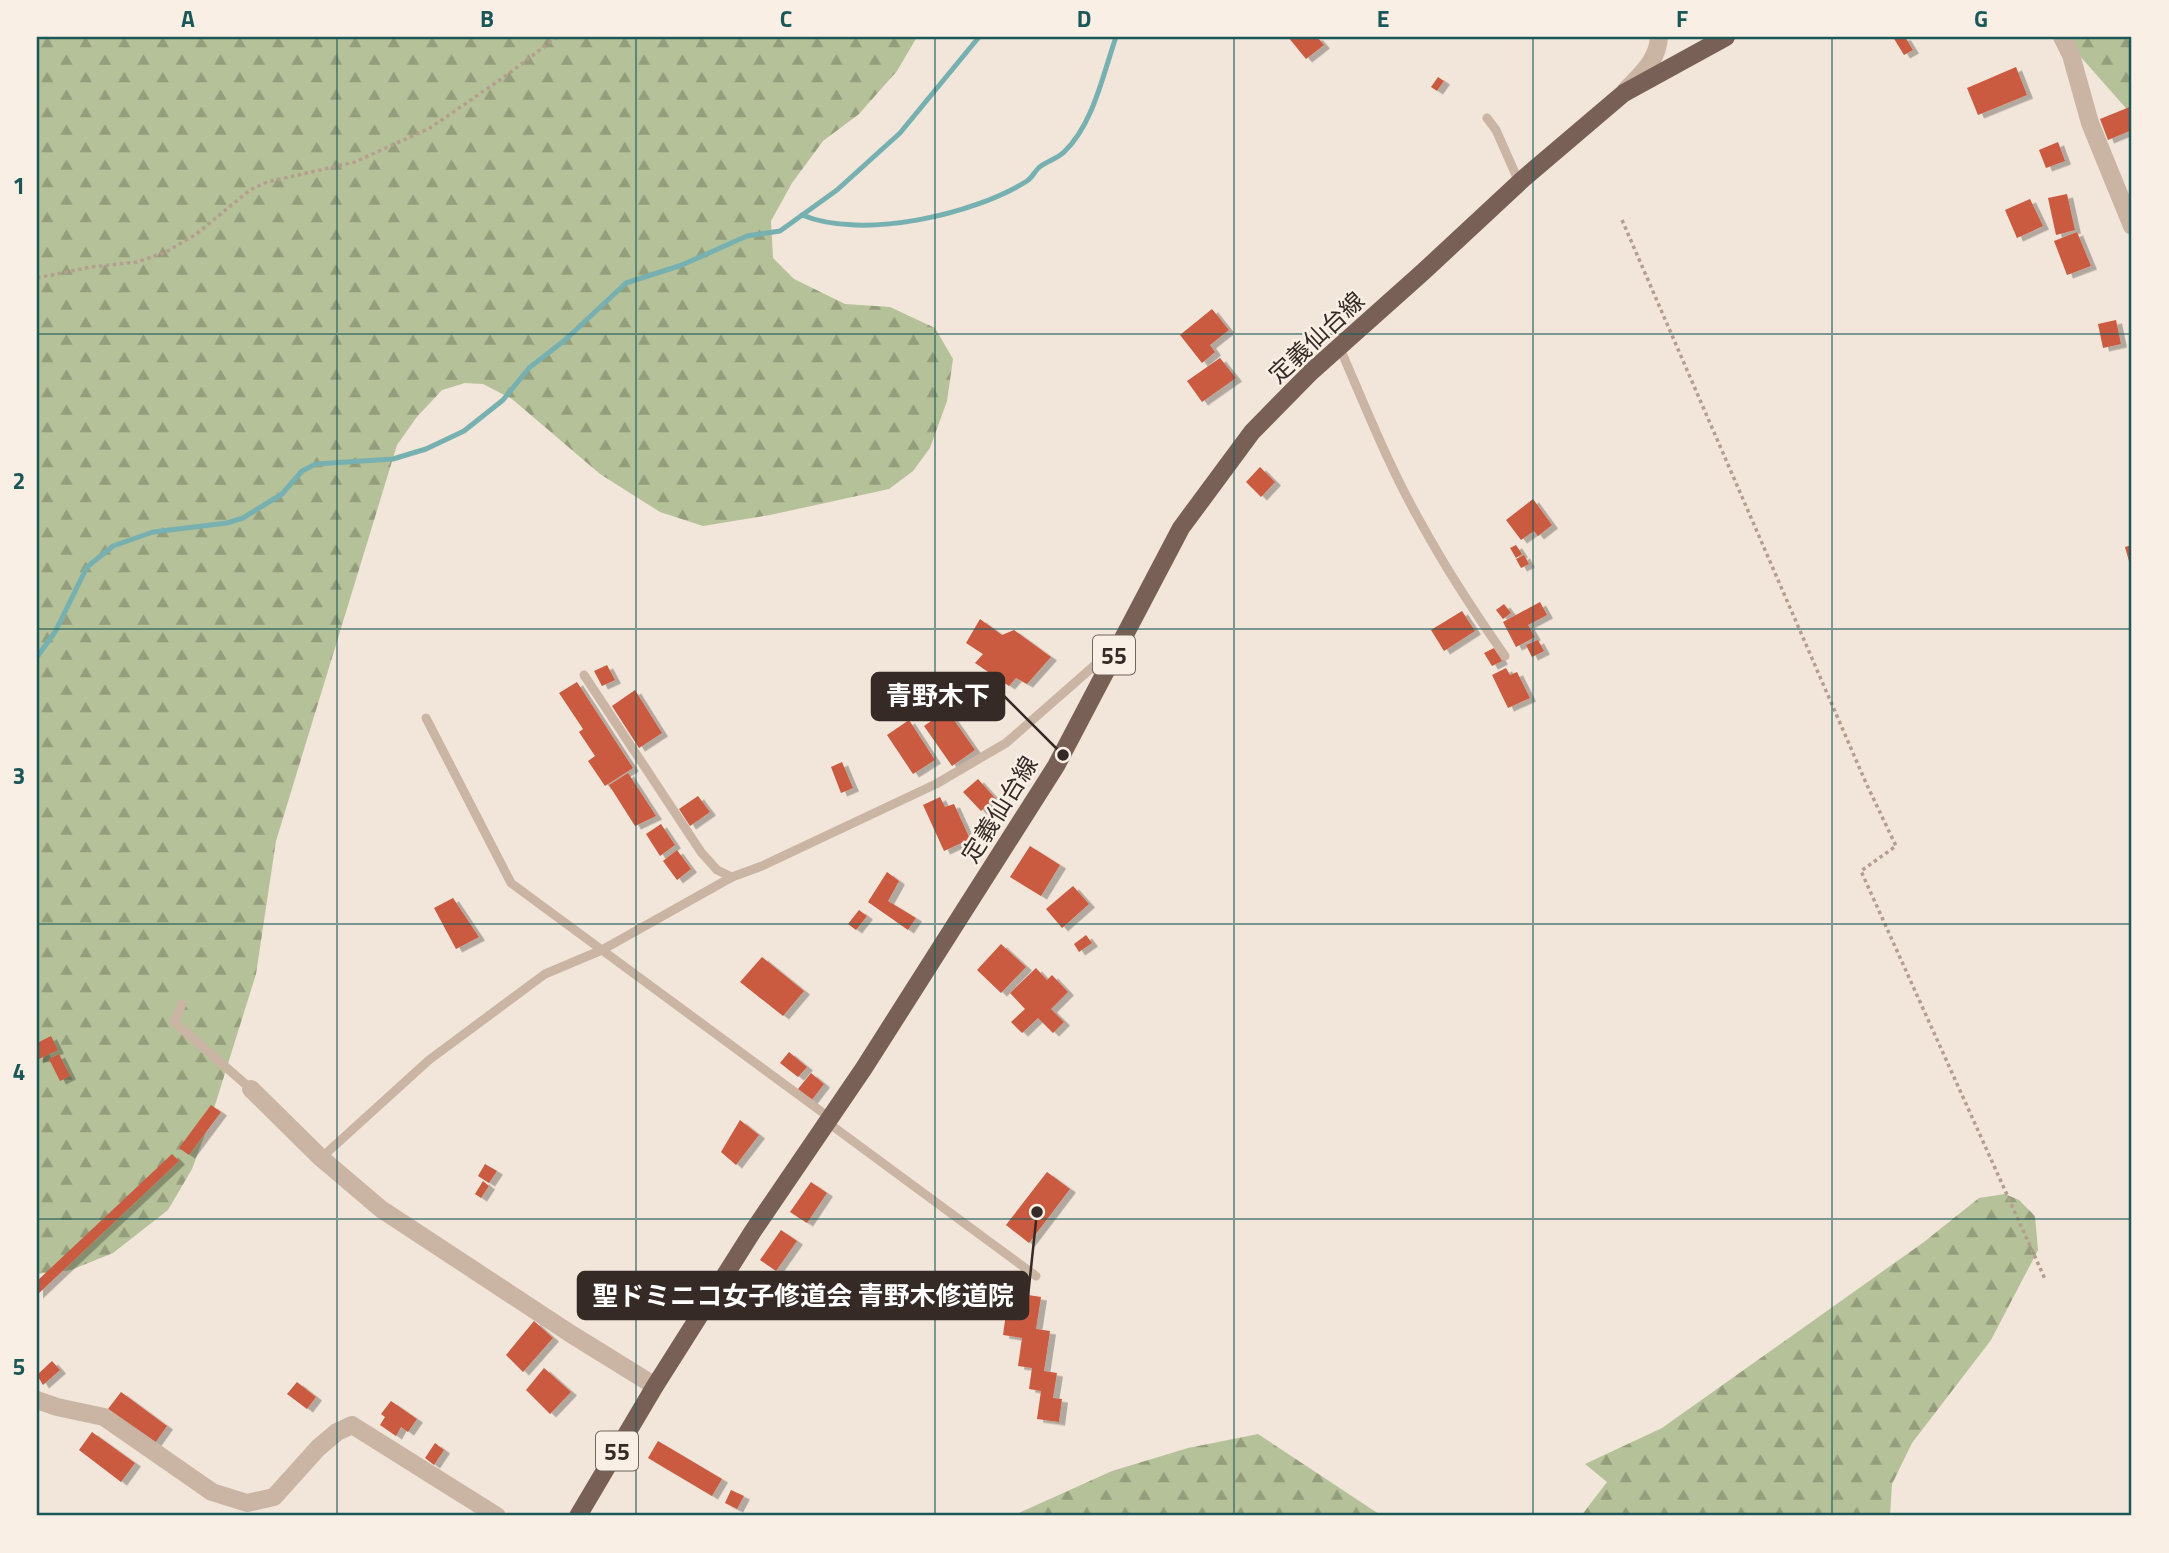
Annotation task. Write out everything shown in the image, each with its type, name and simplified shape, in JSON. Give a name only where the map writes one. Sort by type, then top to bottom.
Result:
[{"type":"main road","name":"定義仙台線","points":[[578,1516],[655,1386],[753,1231],[829,1120],[1056,766],[1181,527],[1252,432],[1339,346],[1520,182],[1624,93],[1704,41],[1726,37]]},
{"type":"street","points":[[1624,93],[1652,62],[1660,37]]},
{"type":"street","points":[[2063,37],[2091,123],[2132,226]]},
{"type":"street","points":[[251,1089],[321,1158],[381,1209],[655,1386]]},
{"type":"street","points":[[37,1400],[104,1417],[212,1492],[247,1503],[274,1497],[318,1448],[337,1432],[352,1425],[497,1516]]},
{"type":"lane","points":[[1487,118],[1496,130],[1520,182]]},
{"type":"lane","points":[[1339,346],[1421,523],[1505,656]]},
{"type":"lane","points":[[321,1158],[429,1060],[545,975],[602,950],[732,877],[762,866],[936,784],[1006,743],[1120,643]]},
{"type":"lane","points":[[584,675],[701,852],[717,870],[732,877]]},
{"type":"lane","points":[[426,718],[511,883],[1036,1276]]},
{"type":"lane","points":[[182,1004],[174,1022],[251,1089]]},
{"type":"path","points":[[37,278],[91,267],[137,262],[166,251],[195,235],[250,190],[267,182],[355,162],[430,128],[557,37]]},
{"type":"path","points":[[1622,220],[1866,783],[1896,846],[1861,871],[2045,1279]]},
{"type":"green space","points":[[37,37],[917,37],[897,71],[859,114],[823,141],[792,183],[771,221],[773,258],[794,279],[845,304],[890,307],[935,328],[953,359],[947,401],[930,448],[913,471],[889,489],[770,515],[703,526],[660,512],[600,474],[512,399],[483,384],[465,383],[442,390],[416,418],[397,445],[276,841],[256,974],[211,1118],[192,1169],[168,1210],[113,1253],[71,1270],[37,1274]]},
{"type":"green space","points":[[2070,37],[2132,37],[2132,115],[2079,55]]},
{"type":"green space","points":[[2005,1194],[2019,1200],[2035,1216],[2038,1250],[1991,1340],[1912,1443],[1892,1484],[1890,1516],[1581,1516],[1607,1482],[1585,1464],[1662,1428],[1924,1242],[1979,1198]]},
{"type":"green space","points":[[1258,1434],[1382,1516],[1012,1516],[1112,1471],[1188,1448]]},
{"type":"building","points":[[1288,37],[1317,37],[1324,45],[1306,59]]},
{"type":"building","points":[[1893,37],[1905,37],[1913,50],[1904,55]]},
{"type":"building","points":[[2016,67],[2027,95],[1978,115],[1967,88]]},
{"type":"building","points":[[1438,77],[1444,81],[1437,91],[1431,87]]},
{"type":"building","points":[[2132,106],[2132,130],[2108,140],[2100,119]]},
{"type":"building","points":[[2058,142],[2065,161],[2046,168],[2039,150]]},
{"type":"building","points":[[2067,194],[2075,230],[2056,235],[2048,198]]},
{"type":"building","points":[[2030,199],[2043,226],[2017,238],[2005,210]]},
{"type":"building","points":[[2077,232],[2091,266],[2067,275],[2054,241]]},
{"type":"building","points":[[1212,309],[1229,330],[1210,345],[1215,352],[1202,363],[1180,335]]},
{"type":"building","points":[[2116,320],[2121,344],[2103,348],[2098,324]]},
{"type":"building","points":[[1220,358],[1236,378],[1202,402],[1187,381]]},
{"type":"building","points":[[1260,467],[1275,482],[1261,497],[1246,482]]},
{"type":"building","points":[[1533,499],[1552,525],[1538,536],[1534,531],[1521,540],[1506,520]]},
{"type":"building","points":[[1516,545],[1522,554],[1516,558],[1510,548]]},
{"type":"building","points":[[2132,545],[2132,560],[2129,561],[2125,547]]},
{"type":"building","points":[[1524,555],[1529,564],[1521,568],[1516,559]]},
{"type":"building","points":[[1540,602],[1547,615],[1528,625],[1535,637],[1516,647],[1503,622]]},
{"type":"building","points":[[1504,604],[1511,613],[1503,619],[1496,610]]},
{"type":"building","points":[[1462,611],[1475,631],[1444,651],[1431,630]]},
{"type":"building","points":[[980,619],[1002,635],[1014,630],[1051,657],[1027,684],[1016,678],[1009,686],[975,663],[983,654],[966,643]]},
{"type":"building","points":[[1538,640],[1544,651],[1532,657],[1526,645]]},
{"type":"building","points":[[1494,648],[1502,661],[1492,666],[1484,653]]},
{"type":"building","points":[[607,665],[615,680],[602,686],[594,671]]},
{"type":"building","points":[[1506,668],[1510,675],[1517,672],[1530,698],[1508,708],[1492,675]]},
{"type":"building","points":[[577,682],[633,768],[605,786],[588,761],[595,756],[579,732],[583,729],[559,693]]},
{"type":"building","points":[[635,690],[662,733],[639,748],[612,706]]},
{"type":"building","points":[[947,710],[975,750],[952,766],[924,726]]},
{"type":"building","points":[[909,720],[935,760],[913,774],[887,735]]},
{"type":"building","points":[[842,762],[853,788],[841,793],[831,767]]},
{"type":"building","points":[[628,773],[656,816],[635,826],[609,785]]},
{"type":"building","points":[[978,779],[995,798],[981,811],[963,792]]},
{"type":"building","points":[[698,796],[710,812],[690,826],[679,809]]},
{"type":"building","points":[[940,797],[945,807],[954,804],[970,839],[944,851],[923,805]]},
{"type":"building","points":[[661,824],[675,845],[660,856],[646,834]]},
{"type":"building","points":[[1030,846],[1060,865],[1041,896],[1010,877]]},
{"type":"building","points":[[677,850],[691,869],[677,880],[663,861]]},
{"type":"building","points":[[887,872],[899,881],[888,901],[916,918],[908,930],[868,902]]},
{"type":"building","points":[[1073,886],[1089,904],[1062,928],[1046,909]]},
{"type":"building","points":[[453,898],[479,937],[456,949],[434,908]]},
{"type":"building","points":[[859,910],[867,916],[856,930],[848,924]]},
{"type":"building","points":[[1086,935],[1092,943],[1079,952],[1074,944]]},
{"type":"building","points":[[1001,944],[1026,967],[1001,993],[977,970]]},
{"type":"building","points":[[762,957],[804,991],[783,1016],[740,982]]},
{"type":"building","points":[[1036,968],[1047,980],[1052,975],[1068,992],[1051,1009],[1064,1022],[1053,1033],[1038,1018],[1022,1033],[1011,1022],[1025,1009],[1010,993]]},
{"type":"building","points":[[51,1036],[58,1050],[37,1060],[37,1043]]},
{"type":"building","points":[[789,1052],[807,1067],[798,1077],[780,1063]]},
{"type":"building","points":[[59,1054],[70,1076],[60,1081],[49,1059]]},
{"type":"building","points":[[811,1073],[824,1084],[811,1101],[798,1089]]},
{"type":"building","points":[[211,1105],[221,1112],[189,1155],[179,1148]]},
{"type":"building","points":[[740,1120],[759,1135],[736,1165],[721,1152]]},
{"type":"building","points":[[172,1154],[179,1161],[37,1295],[37,1281]]},
{"type":"building","points":[[485,1164],[497,1171],[489,1183],[478,1176]]},
{"type":"building","points":[[1047,1172],[1070,1189],[1029,1243],[1006,1225]]},
{"type":"building","points":[[483,1181],[489,1186],[481,1198],[475,1194]]},
{"type":"building","points":[[811,1182],[827,1193],[807,1223],[790,1212]]},
{"type":"building","points":[[781,1230],[797,1241],[776,1271],[760,1260]]},
{"type":"building","points":[[1009,1292],[1041,1297],[1036,1329],[1050,1331],[1044,1371],[1057,1373],[1053,1398],[1062,1399],[1059,1422],[1037,1419],[1041,1391],[1029,1389],[1032,1368],[1018,1366],[1022,1338],[1003,1335]]},
{"type":"building","points":[[534,1321],[553,1338],[523,1372],[506,1355]]},
{"type":"building","points":[[52,1361],[60,1370],[43,1385],[37,1375]]},
{"type":"building","points":[[544,1368],[571,1392],[550,1414],[526,1390]]},
{"type":"building","points":[[297,1382],[316,1397],[307,1409],[287,1394]]},
{"type":"building","points":[[121,1392],[167,1426],[155,1443],[108,1409]]},
{"type":"building","points":[[391,1401],[417,1419],[408,1432],[401,1427],[396,1436],[380,1425],[385,1417],[381,1414]]},
{"type":"building","points":[[92,1432],[135,1463],[121,1482],[79,1450]]},
{"type":"building","points":[[658,1441],[722,1479],[712,1496],[648,1458]]},
{"type":"building","points":[[435,1443],[444,1450],[434,1465],[425,1458]]},
{"type":"building","points":[[731,1490],[744,1496],[737,1509],[725,1503]]},
{"type":"waterway","points":[[37,657],[55,632],[87,567],[113,546],[153,532],[227,523],[243,518],[282,494],[302,471],[316,464],[393,459],[426,449],[464,431],[503,400],[529,368],[565,340],[626,283],[682,265],[747,236],[780,231],[837,190],[900,133],[979,37]]},
{"type":"waterway","points":[[802,215],[827,222],[855,225],[917,220],[978,204],[1027,181],[1041,166],[1064,152],[1083,128],[1116,37]]},
{"type":"place","name":"青野木下","points":[[1063,755]]},
{"type":"place","name":"聖ドミニコ女子修道会 青野木修道院","points":[[1037,1212]]}]
